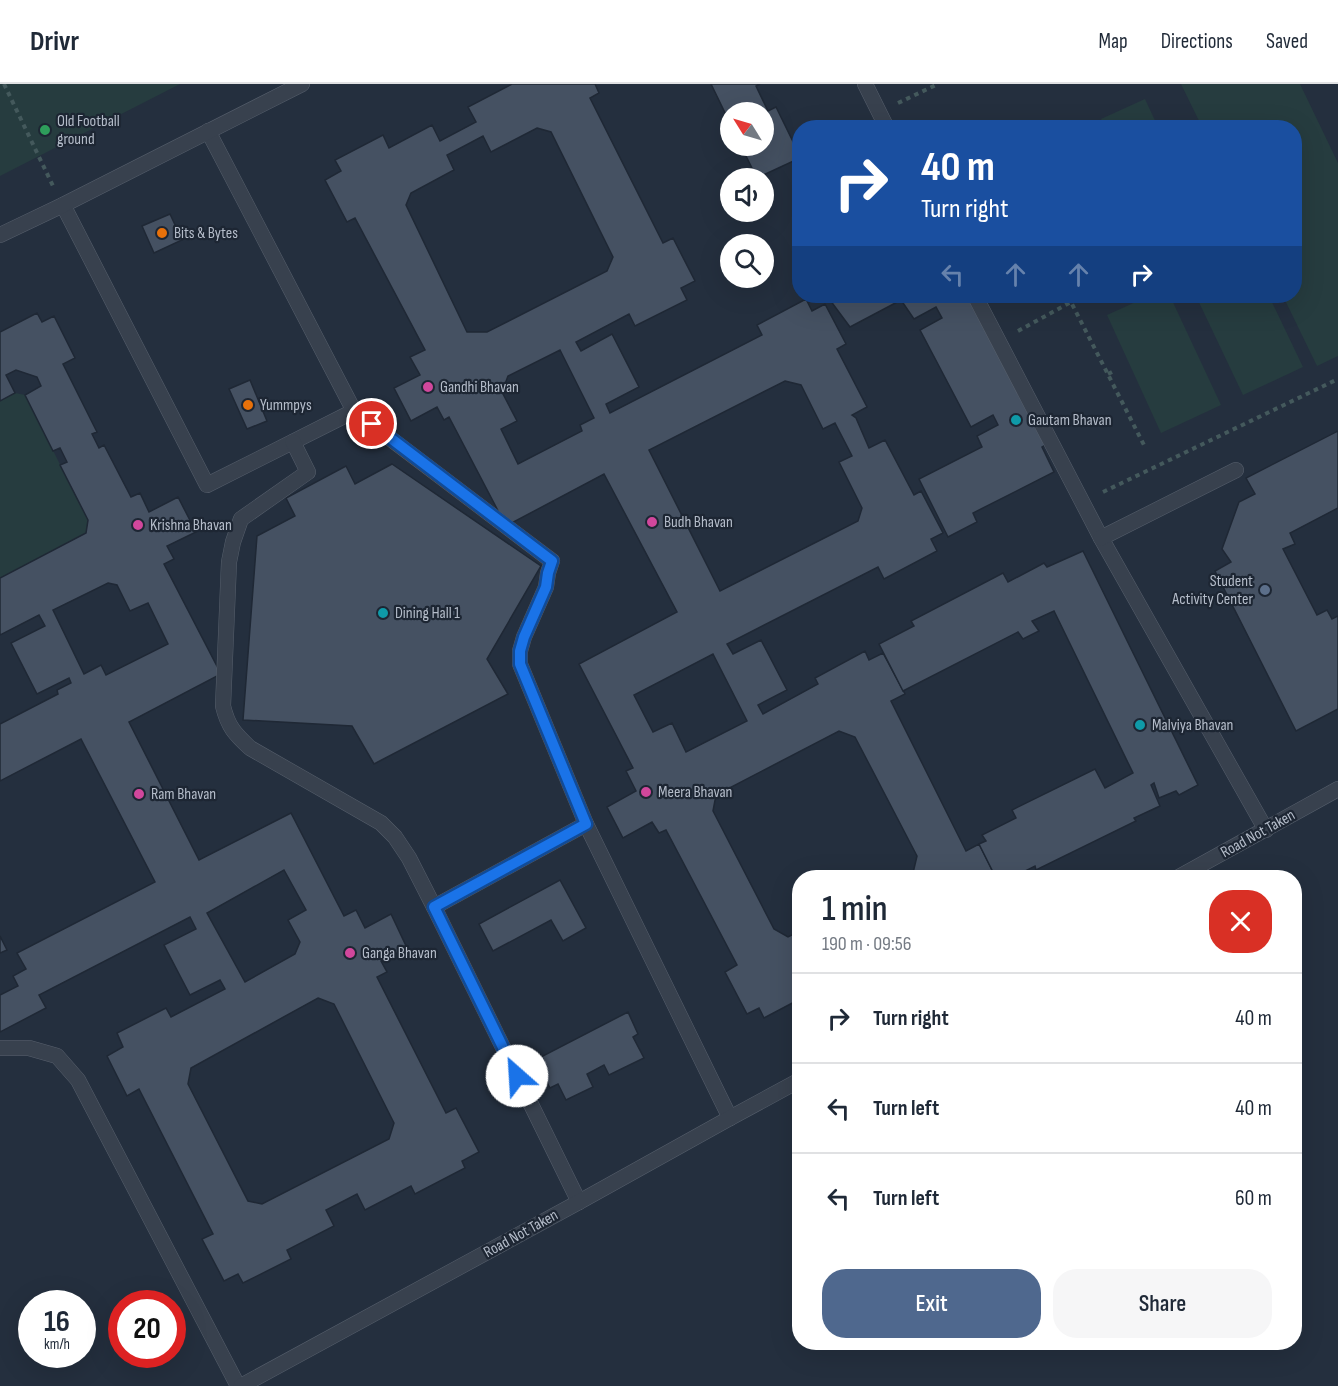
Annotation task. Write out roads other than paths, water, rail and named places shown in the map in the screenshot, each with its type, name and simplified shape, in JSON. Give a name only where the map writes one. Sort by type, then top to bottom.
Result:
[{"type":"lane","points":[[0,235],[302,84]]},
{"type":"lane","points":[[865,84],[883,120]]},
{"type":"lane","points":[[208,131],[354,411],[552,561],[546,587],[522,644],[520,664],[586,824],[730,1118]]},
{"type":"lane","points":[[63,205],[207,485],[354,411]]},
{"type":"lane","points":[[979,303],[1101,538],[1266,830]]},
{"type":"lane","points":[[293,442],[308,472],[241,519],[233,542],[229,562],[223,706],[226,720],[234,733],[250,748],[381,823],[395,837],[434,907],[579,1202]]},
{"type":"lane","points":[[1101,538],[1236,470]]},
{"type":"lane","name":"Road Not Taken","points":[[1192,870],[1338,789]]},
{"type":"lane","points":[[434,907],[586,824]]},
{"type":"lane","points":[[0,1048],[29,1048],[57,1056],[78,1080],[240,1386]]},
{"type":"lane","name":"Road Not Taken","points":[[240,1386],[792,1084]]},
{"type":"place","name":"Old Football ground","points":[[45,130]]},
{"type":"place","name":"Bits & Bytes","points":[[162,233]]},
{"type":"place","name":"Gandhi Bhavan","points":[[428,387]]},
{"type":"place","name":"Yummpys","points":[[248,405]]},
{"type":"place","name":"Gautam Bhavan","points":[[1016,420]]},
{"type":"place","name":"Budh Bhavan","points":[[652,522]]},
{"type":"place","name":"Krishna Bhavan","points":[[138,525]]},
{"type":"place","name":"Student Activity Center","points":[[1265,590]]},
{"type":"place","name":"Dining Hall 1","points":[[383,613]]},
{"type":"place","name":"Malviya Bhavan","points":[[1140,725]]},
{"type":"place","name":"Meera Bhavan","points":[[646,792]]},
{"type":"place","name":"Ram Bhavan","points":[[139,794]]},
{"type":"place","name":"Ganga Bhavan","points":[[350,953]]}]
